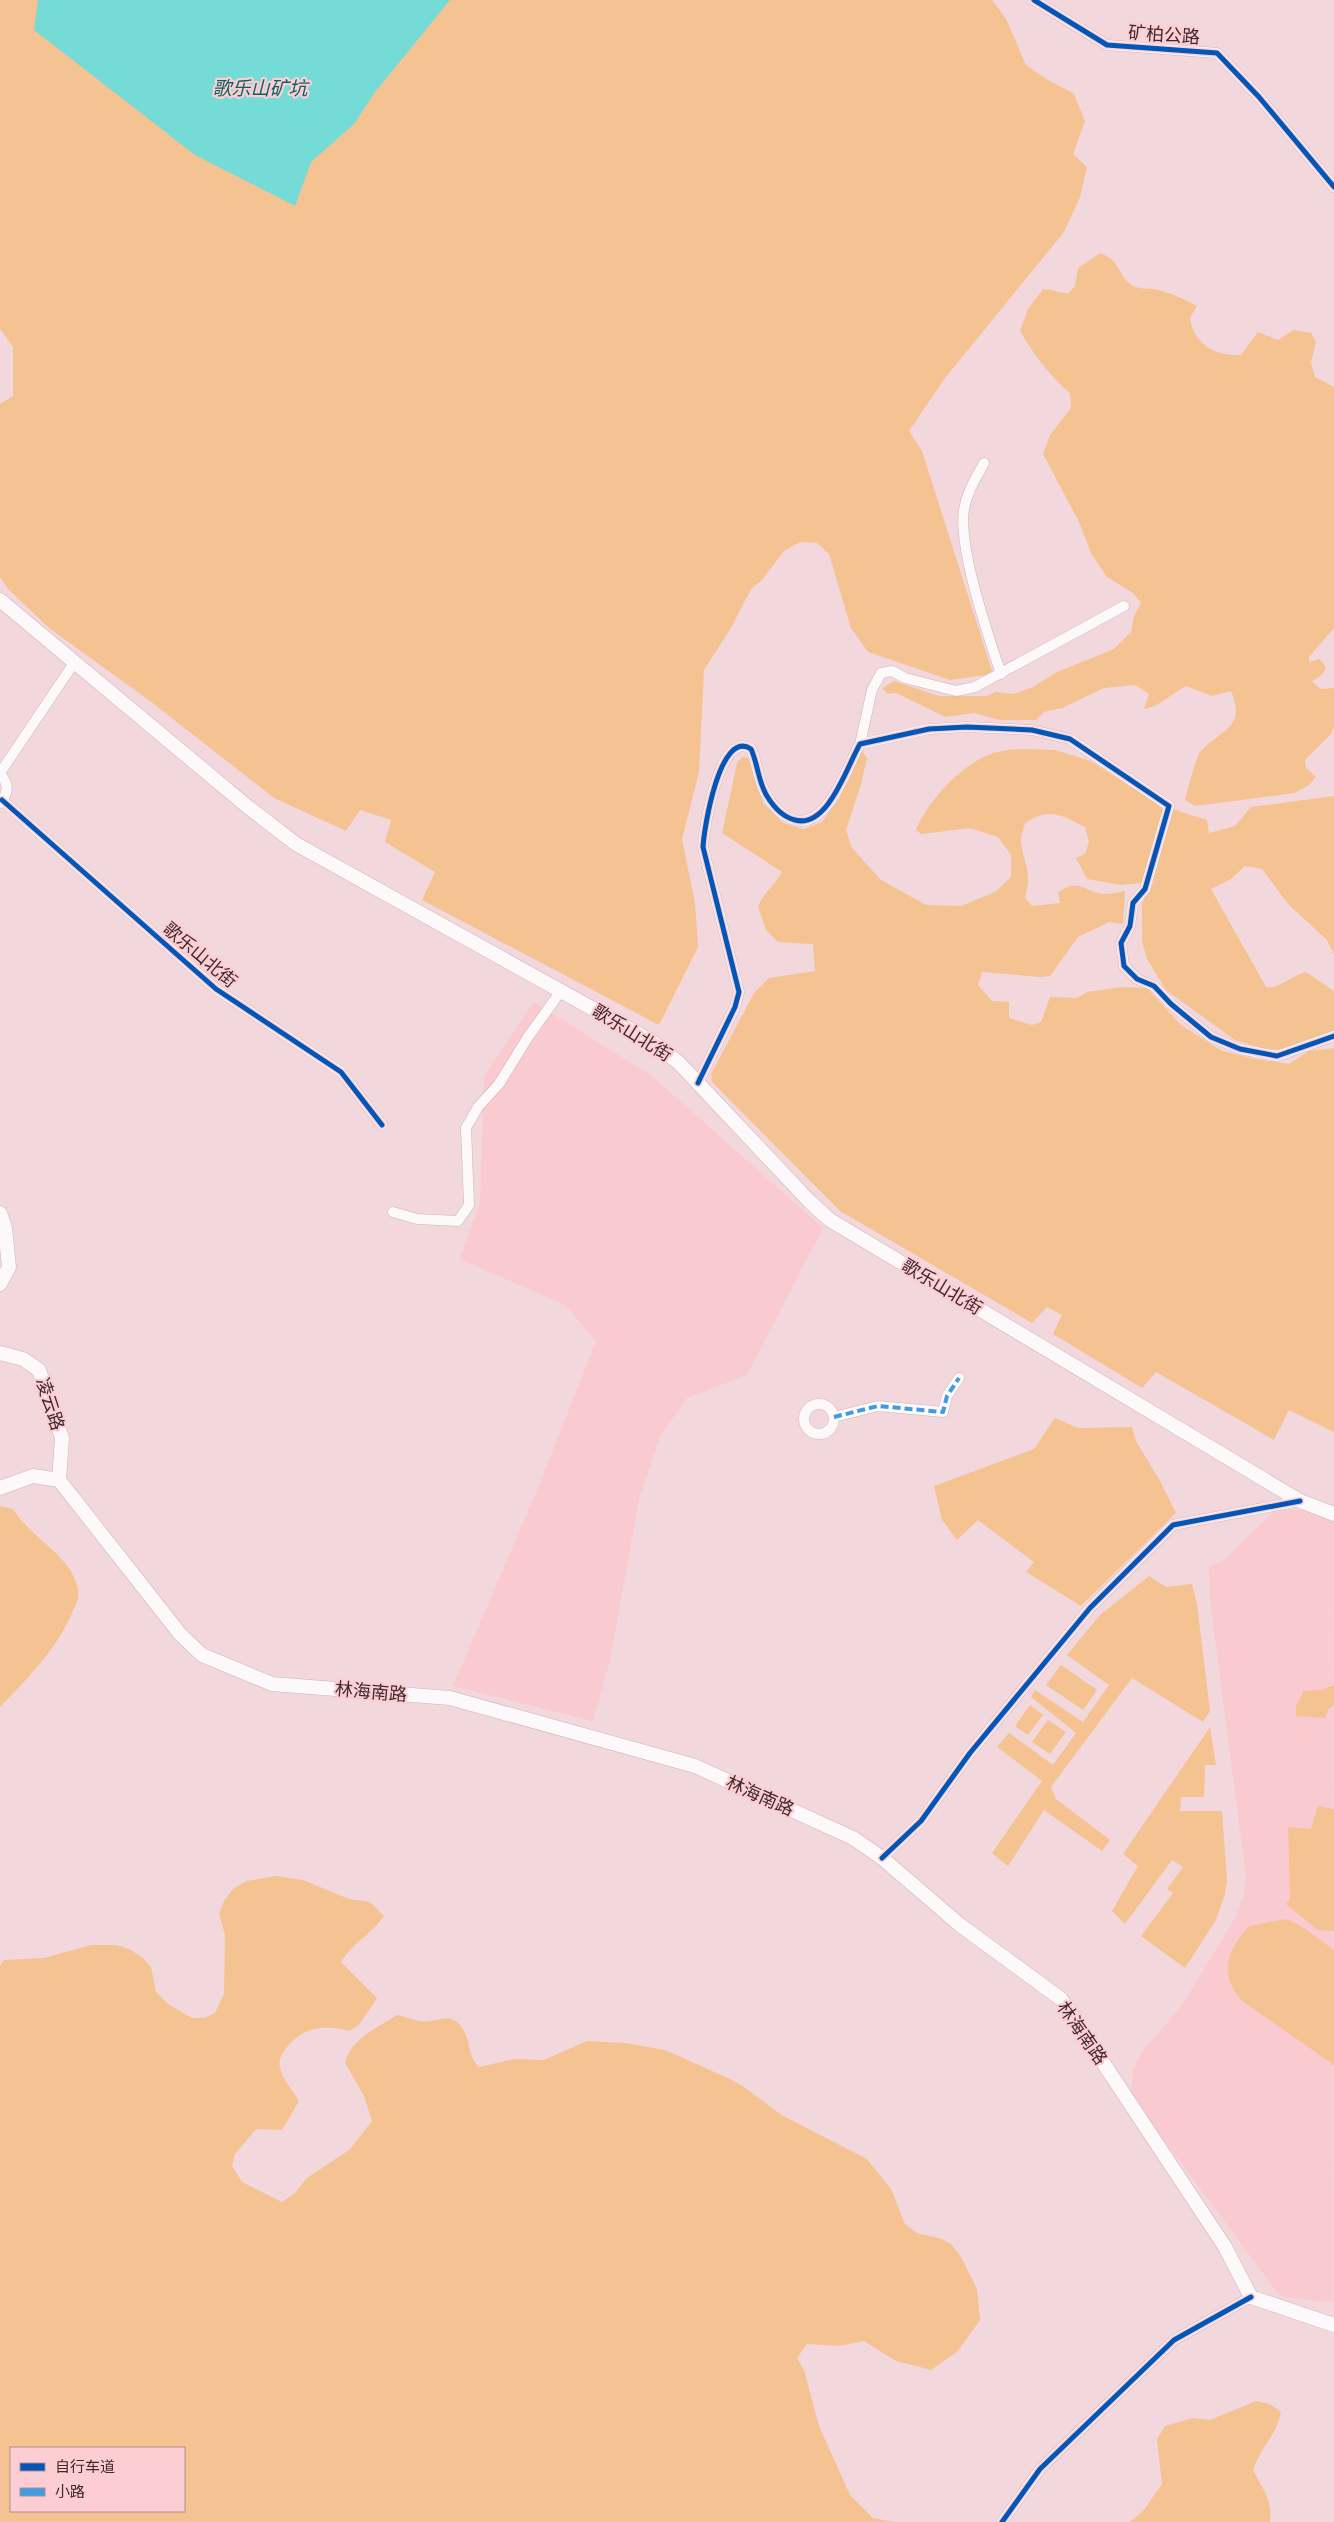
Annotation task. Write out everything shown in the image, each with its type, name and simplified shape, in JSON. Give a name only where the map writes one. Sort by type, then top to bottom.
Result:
[{"type":"main road","name":"歌乐山北街","points":[[0,600],[248,807],[296,844],[651,1041],[678,1063],[810,1202],[830,1220],[1300,1501],[1334,1514]]},
{"type":"main road","points":[[0,1213],[5,1228],[9,1267],[0,1284]]},
{"type":"main road","name":"凌云路","points":[[0,1353],[23,1359],[39,1370],[62,1438],[59,1480]]},
{"type":"main road","points":[[0,1488],[32,1476],[59,1480]]},
{"type":"main road","name":"林海南路","points":[[59,1480],[180,1634],[202,1655],[272,1684],[450,1698],[695,1766],[853,1838],[882,1858],[960,1925],[1061,1999],[1224,2246],[1251,2296]]},
{"type":"main road","points":[[1251,2296],[1334,2325]]},
{"type":"street","name":"矿柏公路","points":[[1034,0],[1107,45],[1218,53],[1259,97],[1334,187]]},
{"type":"street","points":[[984,463],[967,495],[964,511],[964,542],[990,641],[1002,674]]},
{"type":"street","points":[[698,1084],[735,1007],[739,992],[703,847],[704,828],[721,766],[731,751],[745,745],[751,749],[766,794],[776,808],[785,816],[802,822],[810,820],[820,814],[826,807],[844,778],[860,744],[872,690],[881,673],[892,671],[905,678],[956,691],[975,687],[1124,606]]},
{"type":"street","name":"歌乐山北街","points":[[74,663],[0,773],[7,786],[1,802],[216,988],[341,1072],[382,1125]]},
{"type":"street","points":[[860,744],[929,729],[967,727],[1032,730],[1070,739],[1090,750],[1109,766],[1169,806],[1144,889],[1133,903],[1130,926],[1121,943],[1124,966],[1137,979],[1154,986],[1171,1004],[1212,1037],[1240,1049],[1277,1056],[1334,1036]]},
{"type":"street","points":[[393,1212],[417,1219],[458,1221],[469,1205],[466,1128],[478,1107],[499,1084],[528,1037],[561,990]]},
{"type":"street","points":[[834,1417],[878,1406],[942,1412],[947,1396],[959,1378]]},
{"type":"street","points":[[882,1858],[921,1821],[970,1753],[1090,1608],[1173,1525],[1300,1501]]},
{"type":"street","points":[[1002,2522],[1040,2469],[1174,2340],[1251,2296]]},
{"type":"shaded area","points":[[0,0],[992,0],[1006,19],[1026,65],[1074,94],[1085,121],[1073,154],[1087,167],[1080,197],[1064,232],[945,378],[909,431],[922,451],[993,674],[950,680],[868,652],[851,628],[829,554],[817,543],[800,542],[784,551],[762,580],[751,589],[731,628],[704,670],[699,772],[682,839],[695,903],[698,947],[659,1025],[422,900],[435,872],[385,842],[391,820],[360,810],[346,831],[274,798],[150,701],[49,628],[8,589],[0,577],[0,404],[13,396],[13,347],[0,329]]},
{"type":"shaded area","points":[[1100,253],[1112,259],[1125,279],[1132,285],[1139,288],[1162,291],[1197,306],[1190,318],[1192,327],[1201,342],[1214,351],[1241,355],[1258,332],[1278,340],[1294,330],[1311,333],[1316,342],[1311,363],[1315,377],[1334,387],[1334,628],[1309,657],[1309,662],[1320,659],[1326,667],[1323,674],[1312,682],[1321,689],[1334,688],[1334,727],[1331,734],[1305,760],[1306,768],[1316,777],[1309,785],[1294,793],[1195,806],[1185,800],[1198,755],[1208,744],[1223,733],[1233,721],[1236,713],[1231,691],[1212,696],[1186,686],[1160,703],[1144,709],[1149,694],[1135,685],[1104,688],[1062,708],[1044,712],[1036,720],[1000,720],[974,713],[945,717],[896,693],[888,694],[882,688],[894,681],[939,696],[987,696],[996,692],[1013,694],[1033,687],[1057,672],[1114,649],[1131,632],[1134,616],[1141,603],[1133,593],[1107,577],[1091,553],[1079,522],[1043,454],[1050,435],[1071,408],[1070,393],[1042,364],[1020,331],[1028,309],[1043,289],[1069,293],[1075,286],[1078,268]]},
{"type":"shaded area","points":[[1011,750],[1055,750],[1091,761],[1132,788],[1166,807],[1207,820],[1209,833],[1235,826],[1251,807],[1334,796],[1334,954],[1327,940],[1289,905],[1262,869],[1245,866],[1231,879],[1211,889],[1266,987],[1276,986],[1306,972],[1334,991],[1334,1030],[1280,1050],[1262,1048],[1235,1040],[1166,990],[1147,959],[1142,941],[1142,903],[1154,882],[1120,885],[1087,879],[1076,858],[1085,854],[1089,842],[1085,827],[1055,814],[1042,815],[1025,823],[1021,841],[1028,875],[1025,898],[1032,906],[1060,903],[1058,893],[1071,886],[1082,887],[1104,894],[1125,891],[1123,924],[1109,922],[1078,937],[1050,976],[1040,977],[982,972],[978,985],[992,1001],[1009,1002],[1009,1018],[1032,1025],[1041,1022],[1050,997],[1077,998],[1087,992],[1121,987],[1147,988],[1181,1025],[1222,1051],[1289,1064],[1309,1051],[1334,1048],[1334,1432],[1289,1410],[1274,1440],[1156,1372],[1142,1388],[1053,1334],[1062,1315],[1047,1307],[1032,1323],[840,1211],[712,1082],[711,1074],[754,993],[769,978],[815,971],[813,944],[778,942],[766,930],[758,906],[782,872],[722,833],[737,763],[742,757],[748,758],[763,803],[783,823],[804,829],[822,822],[840,797],[856,756],[862,751],[867,758],[861,784],[846,830],[852,848],[881,880],[926,905],[961,906],[995,892],[1011,877],[1011,855],[998,837],[970,828],[921,834],[916,830],[929,806],[960,772],[985,756]]},
{"type":"shaded area","points":[[534,1002],[652,1076],[823,1228],[747,1375],[687,1398],[660,1436],[639,1499],[610,1660],[593,1721],[453,1686],[540,1483],[596,1341],[565,1305],[460,1259],[480,1203],[484,1076]]},
{"type":"shaded area","points":[[1055,1418],[1078,1428],[1132,1427],[1136,1441],[1160,1481],[1176,1513],[1081,1606],[1026,1572],[1034,1562],[978,1520],[957,1540],[942,1520],[934,1486],[1034,1449]]},
{"type":"shaded area","points":[[0,1506],[13,1509],[26,1526],[62,1559],[74,1578],[78,1599],[58,1640],[31,1675],[0,1707]]},
{"type":"shaded area","points":[[1275,1510],[1312,1510],[1334,1520],[1333,2303],[1280,2296],[1131,2096],[1133,2068],[1145,2048],[1180,2008],[1237,1915],[1244,1894],[1246,1877],[1210,1601],[1209,1566],[1222,1562]]},
{"type":"shaded area","points":[[1149,1576],[1166,1587],[1192,1584],[1197,1604],[1210,1711],[1203,1722],[1132,1678],[1051,1787],[1056,1799],[1110,1840],[1102,1851],[1044,1810],[1008,1866],[992,1853],[1042,1781],[997,1747],[1009,1733],[1053,1765],[1076,1733],[1031,1697],[1035,1690],[1083,1722],[1109,1685],[1067,1655],[1100,1615]]},
{"type":"shaded area","points":[[1061,1665],[1097,1690],[1083,1710],[1046,1685]]},
{"type":"shaded area","points":[[1334,1685],[1334,1705],[1329,1708],[1325,1718],[1296,1716],[1296,1706],[1304,1691],[1322,1690]]},
{"type":"shaded area","points":[[1030,1705],[1043,1715],[1028,1735],[1015,1726]]},
{"type":"shaded area","points":[[1048,1720],[1066,1732],[1050,1754],[1032,1742]]},
{"type":"shaded area","points":[[1210,1727],[1216,1765],[1205,1765],[1204,1797],[1181,1797],[1180,1811],[1222,1811],[1227,1881],[1225,1894],[1216,1920],[1185,1968],[1141,1936],[1173,1893],[1167,1889],[1183,1867],[1172,1860],[1125,1924],[1112,1911],[1138,1866],[1123,1854]]},
{"type":"shaded area","points":[[1318,1806],[1334,1809],[1334,1931],[1318,1930],[1286,1904],[1290,1898],[1288,1827],[1311,1829]]},
{"type":"shaded area","points":[[276,1876],[303,1880],[349,1899],[370,1902],[384,1916],[351,1949],[341,1962],[377,1998],[359,2025],[349,2031],[331,2028],[315,2029],[307,2031],[293,2040],[281,2057],[280,2068],[299,2101],[282,2130],[256,2129],[235,2154],[232,2166],[242,2182],[282,2202],[295,2193],[307,2178],[349,2150],[372,2121],[364,2096],[345,2063],[348,2054],[359,2040],[397,2015],[426,2022],[443,2018],[454,2020],[464,2031],[473,2058],[479,2067],[515,2059],[544,2060],[587,2041],[624,2043],[665,2050],[730,2079],[783,2116],[867,2159],[891,2189],[905,2224],[917,2233],[942,2239],[952,2245],[961,2257],[977,2289],[980,2320],[958,2351],[931,2370],[896,2361],[864,2341],[839,2346],[807,2344],[797,2358],[804,2370],[819,2426],[850,2495],[873,2518],[894,2522],[0,2522],[0,1966],[4,1960],[44,1958],[91,1945],[116,1945],[129,1949],[142,1957],[151,1967],[156,1992],[168,2004],[192,2018],[204,2018],[215,2013],[224,1994],[225,1935],[219,1914],[224,1901],[233,1889],[247,1881]]},
{"type":"shaded area","points":[[1286,1919],[1301,1926],[1334,1950],[1334,2065],[1241,2000],[1229,1980],[1228,1962],[1231,1953],[1241,1935],[1249,1926]]},
{"type":"shaded area","points":[[1256,2401],[1270,2404],[1281,2412],[1276,2428],[1260,2454],[1253,2470],[1270,2507],[1270,2522],[1130,2522],[1143,2511],[1162,2484],[1157,2439],[1165,2426],[1193,2418],[1210,2420]]},
{"type":"water","name":"歌乐山矿坑","points":[[38,0],[450,0],[375,92],[354,124],[311,162],[295,206],[195,155],[34,30]]},
{"type":"marked path","points":[[834,1417],[878,1406],[943,1412],[947,1396],[959,1378]]},
{"type":"cycle path","points":[[1034,0],[1107,45],[1217,53],[1259,97],[1334,187]]},
{"type":"cycle path","points":[[698,1083],[735,1007],[739,992],[703,847],[710,802],[722,766],[731,753],[740,746],[751,749],[762,785],[772,804],[782,814],[791,819],[807,820],[817,815],[827,806],[860,744],[929,729],[967,727],[1032,730],[1070,739],[1169,806],[1145,889],[1133,903],[1130,926],[1121,943],[1124,966],[1137,979],[1154,986],[1171,1004],[1211,1037],[1240,1049],[1277,1056],[1334,1036]]},
{"type":"cycle path","points":[[2,800],[216,989],[341,1072],[382,1125]]},
{"type":"cycle path","points":[[882,1858],[921,1821],[970,1753],[1090,1608],[1173,1525],[1300,1501]]},
{"type":"cycle path","points":[[1002,2522],[1040,2469],[1174,2340],[1251,2297]]}]
